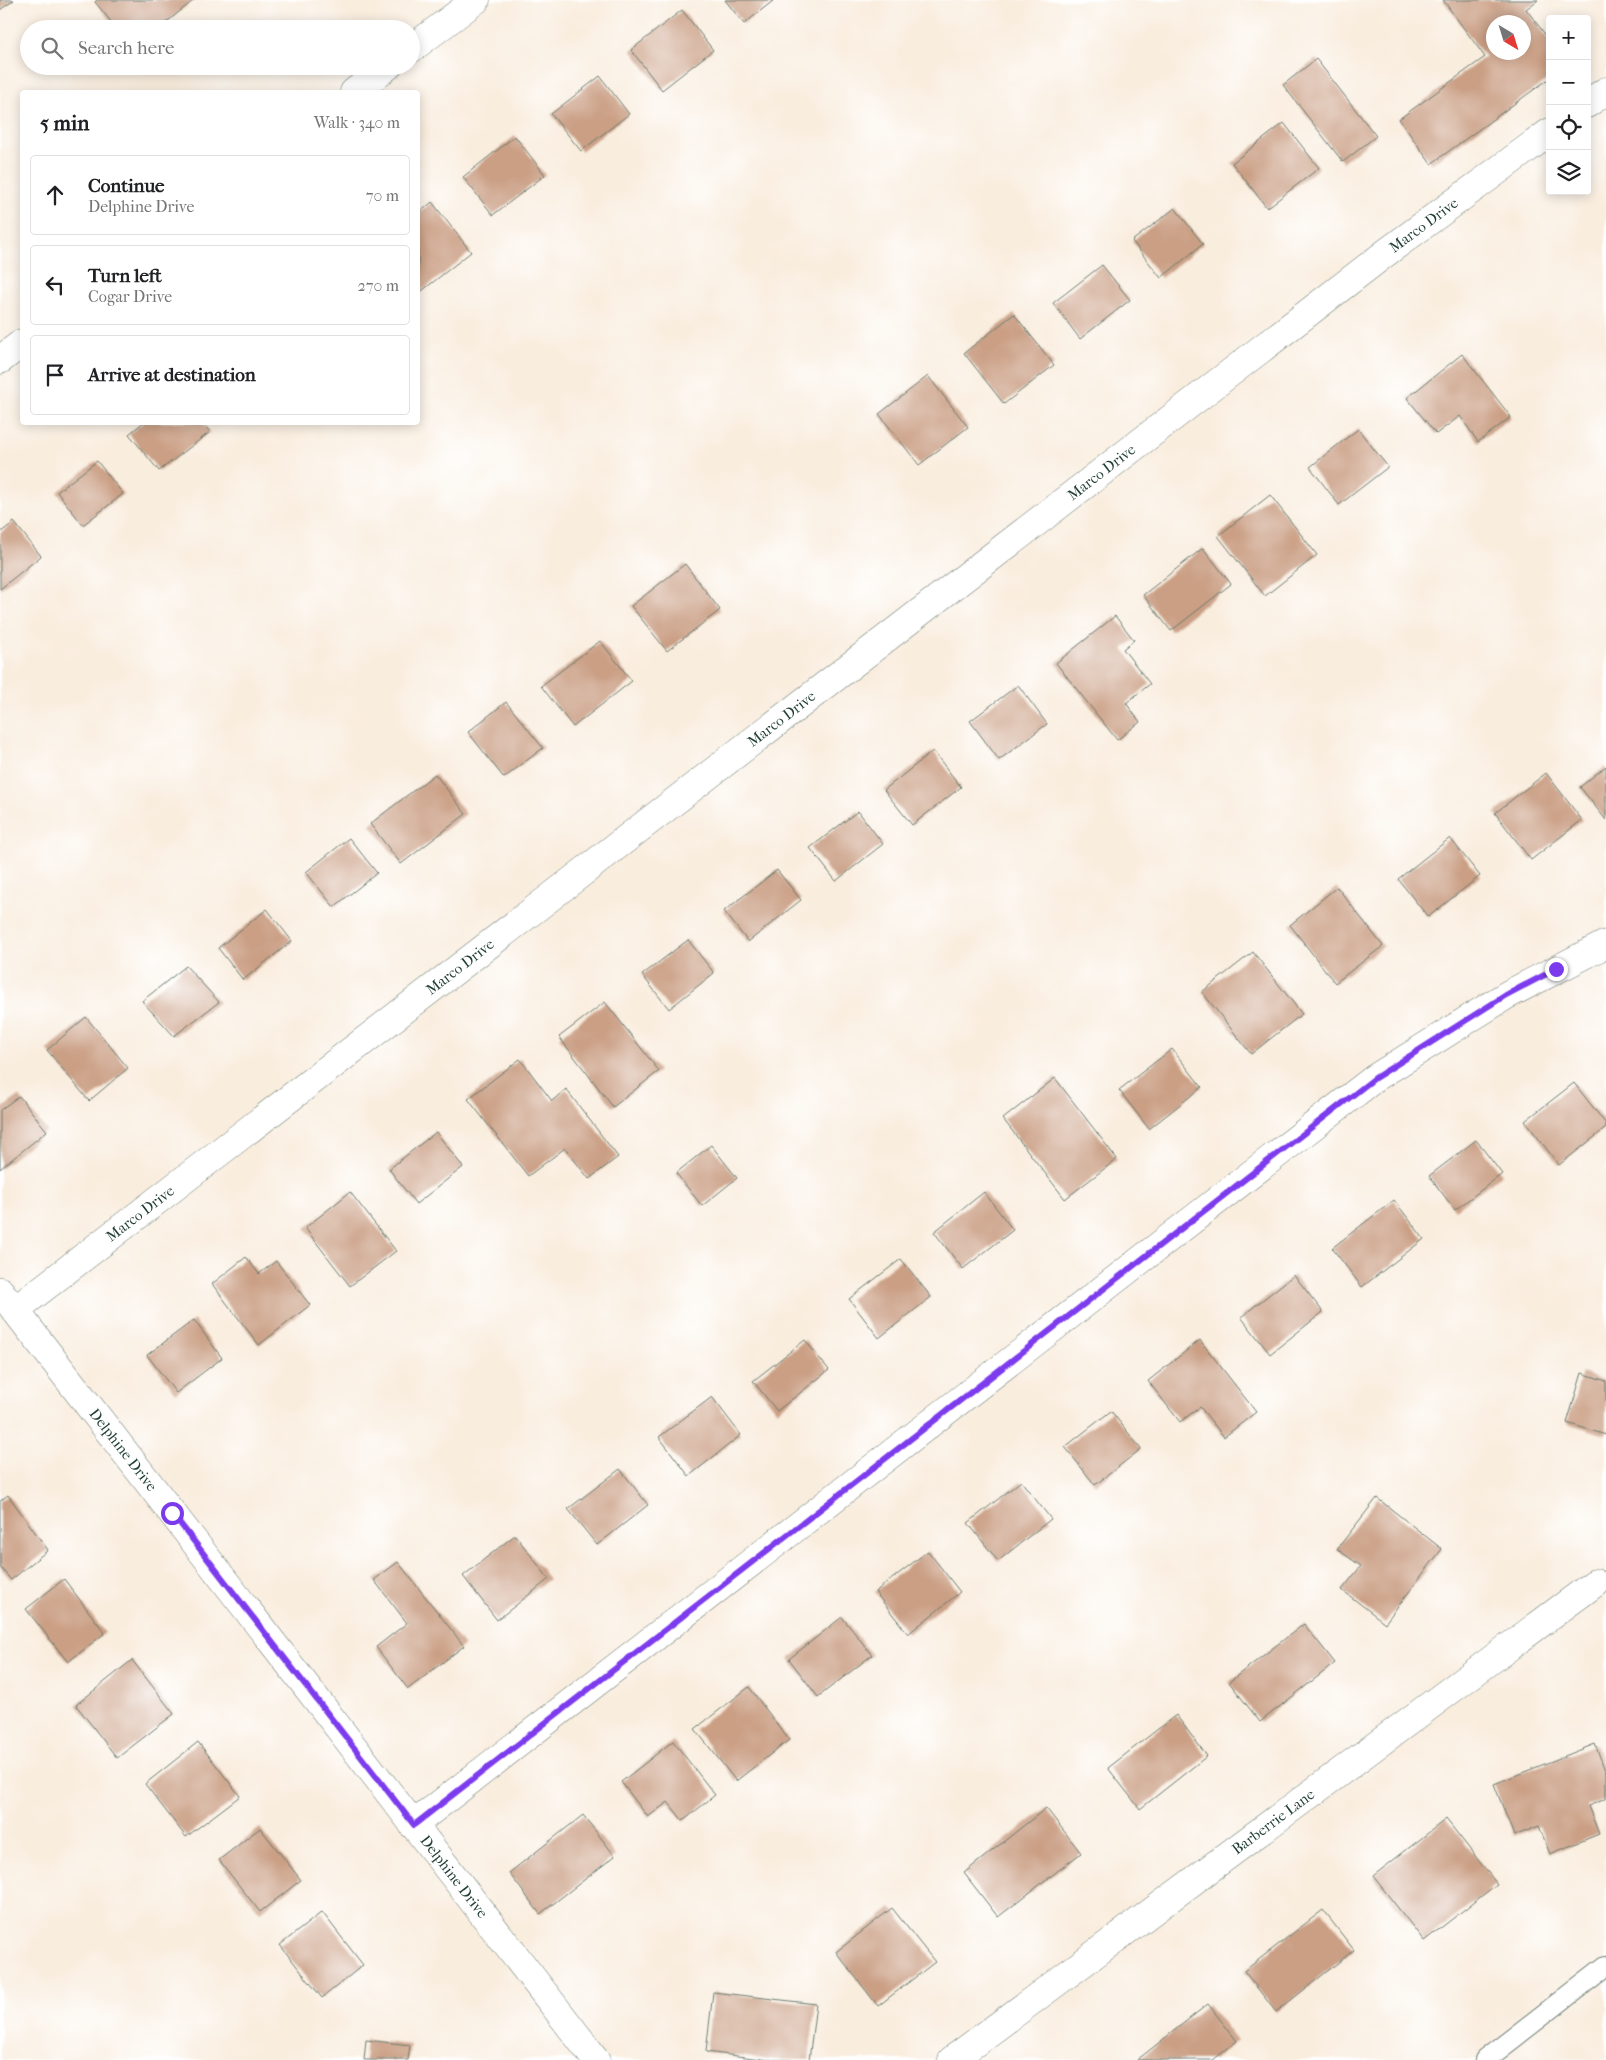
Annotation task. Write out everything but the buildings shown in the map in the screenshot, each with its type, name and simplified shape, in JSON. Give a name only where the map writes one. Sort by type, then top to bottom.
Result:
[{"type":"street","points":[[420,42],[476,0]]},
{"type":"street","points":[[357,90],[376,75]]},
{"type":"street","points":[[1591,101],[1606,90]]},
{"type":"street","name":"Marco Drive","points":[[8,1301],[1387,252],[1546,135]]},
{"type":"street","points":[[0,360],[20,345]]},
{"type":"street","points":[[414,1825],[1375,1078],[1506,995],[1606,944]]},
{"type":"street","name":"Delphine Drive","points":[[8,1301],[596,2060]]},
{"type":"street","name":"Barberrie Lane","points":[[952,2060],[1595,1584]]},
{"type":"lane","points":[[1485,2060],[1606,1966]]},
{"type":"route","points":[[172,1513],[414,1825],[1375,1078],[1506,995],[1556,969]]}]
